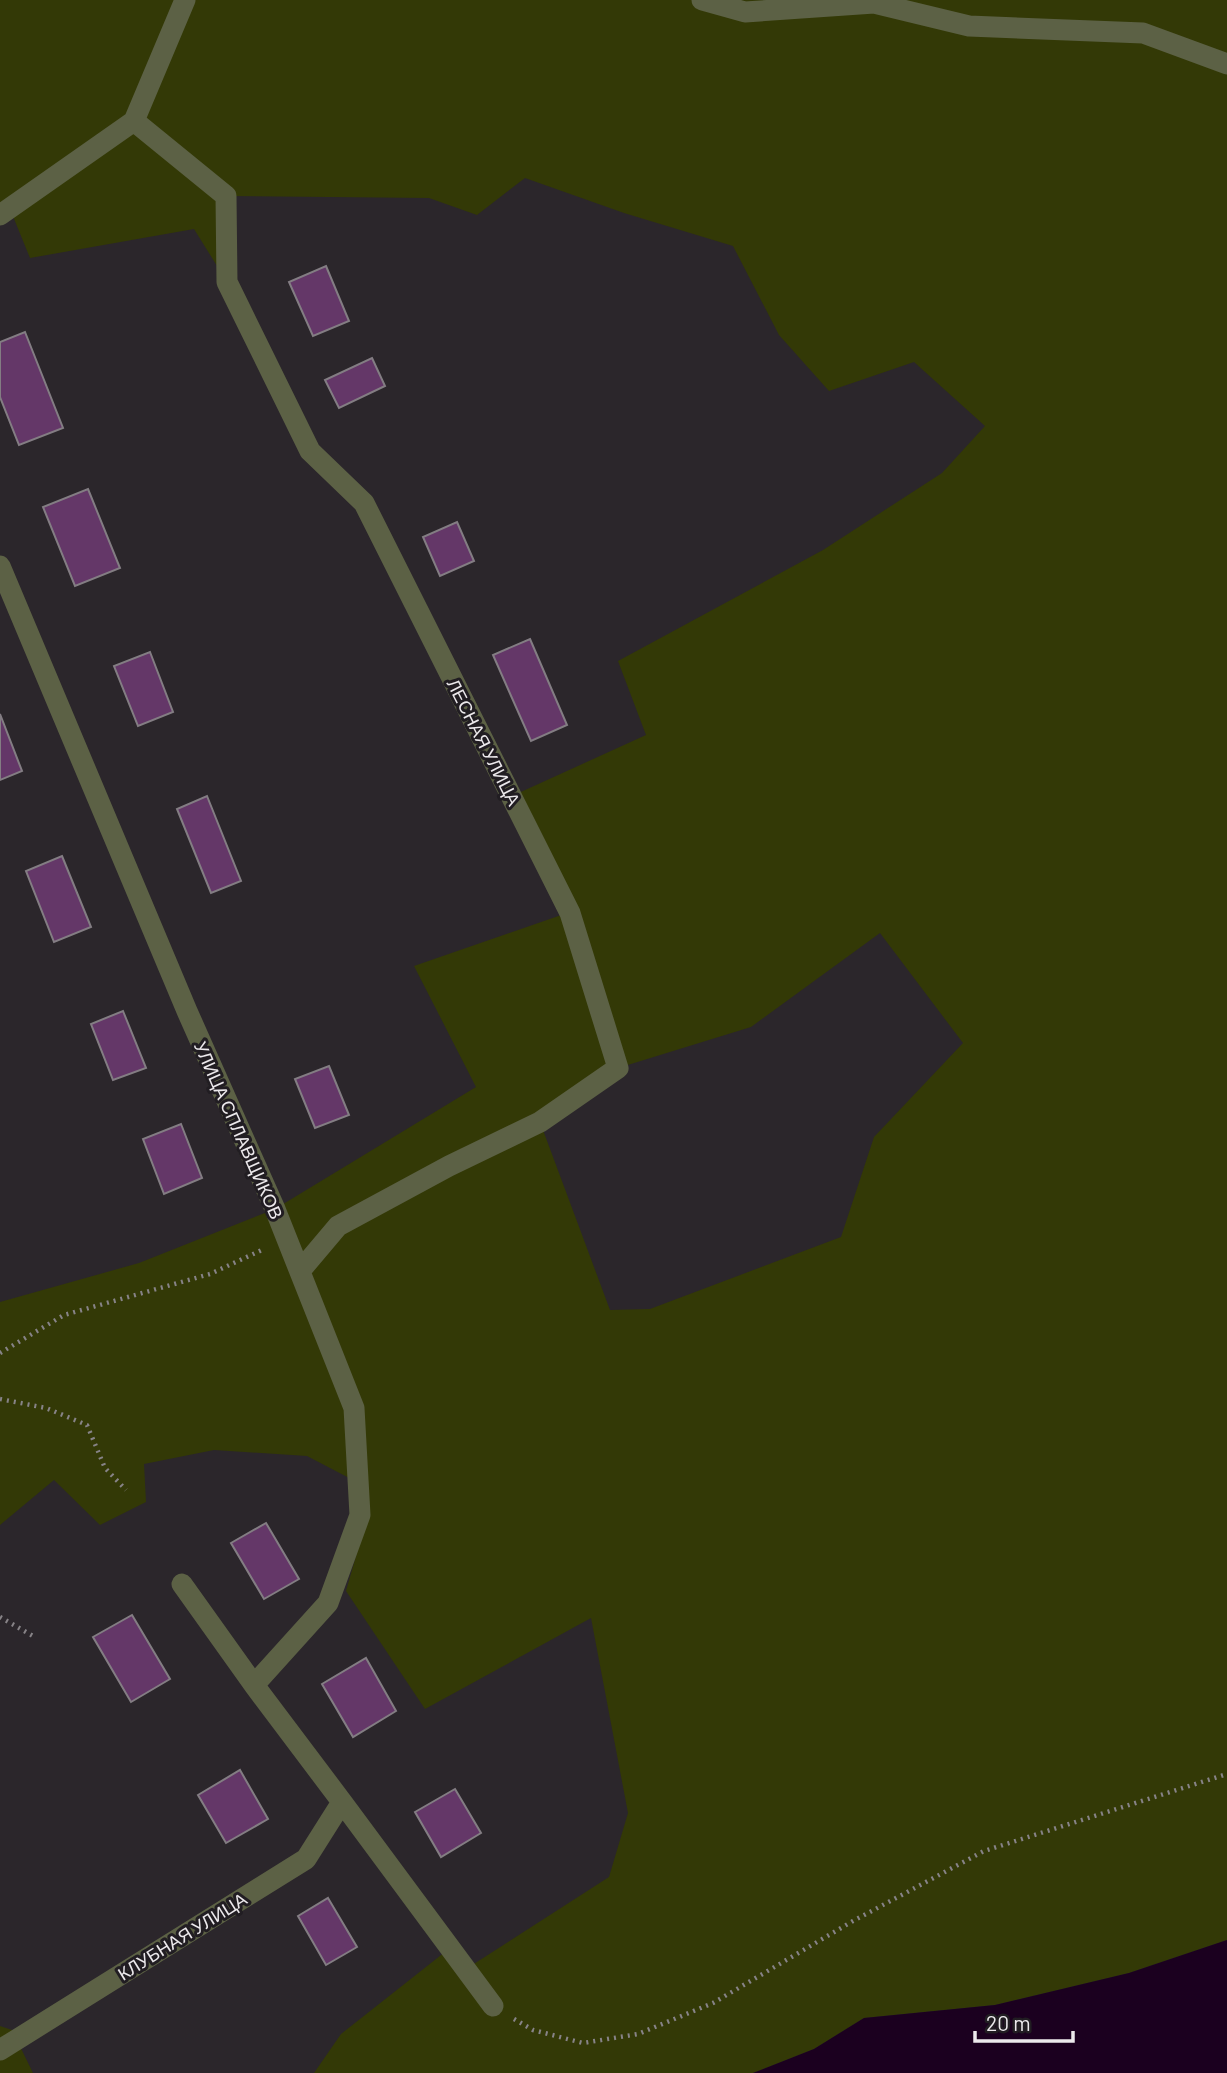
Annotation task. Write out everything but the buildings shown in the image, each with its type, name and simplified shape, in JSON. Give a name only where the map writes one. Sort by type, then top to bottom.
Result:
[{"type":"street","points":[[0,215],[134,121],[185,0]]},
{"type":"street","points":[[702,0],[745,12],[874,3],[969,26],[1143,33],[1227,64]]},
{"type":"street","name":"ЛЕСНАЯ УЛИЦА","points":[[134,121],[226,196],[228,282],[310,452],[364,503],[570,912],[618,1068],[540,1122],[449,1166],[338,1226],[300,1271]]},
{"type":"street","name":"УЛИЦА СПЛАВЩИКОВ","points":[[0,566],[182,999],[287,1238],[354,1408],[360,1515],[328,1603],[254,1685]]},
{"type":"street","points":[[182,1584],[493,2006]]},
{"type":"street","name":"КЛУБНАЯ УЛИЦА","points":[[0,2050],[306,1859],[342,1802]]},
{"type":"path","points":[[0,1353],[64,1315],[211,1273],[287,1238]]},
{"type":"path","points":[[0,1399],[46,1408],[87,1425],[105,1468],[126,1490]]},
{"type":"path","points":[[0,1617],[33,1636]]},
{"type":"path","points":[[493,2006],[533,2030],[583,2043],[638,2034],[713,2003],[853,1921],[984,1851],[1227,1774]]},
{"type":"green space","points":[[0,0],[1227,0],[1227,1940],[1129,1973],[995,2005],[864,2018],[814,2049],[753,2073],[314,2073],[341,2034],[450,1948],[466,1969],[609,1877],[628,1813],[591,1618],[425,1709],[346,1591],[368,1514],[353,1480],[307,1456],[214,1450],[144,1464],[146,1502],[100,1525],[54,1480],[0,1525],[0,1302],[139,1263],[275,1209],[476,1087],[414,966],[570,912],[512,796],[646,735],[618,661],[823,550],[942,473],[985,426],[914,362],[829,391],[779,335],[733,246],[624,213],[525,178],[477,215],[429,198],[226,196],[227,282],[194,229],[30,258],[10,209],[0,215]],"holes":[[[880,933],[963,1043],[874,1137],[841,1237],[650,1309],[610,1310],[540,1122],[618,1068],[751,1027]]]},
{"type":"green space","points":[[0,2026],[12,2030],[33,2073],[0,2073]]},
{"type":"shaded area","points":[[1227,1940],[1227,2073],[753,2073],[814,2049],[864,2018],[995,2005],[1129,1973]]}]
